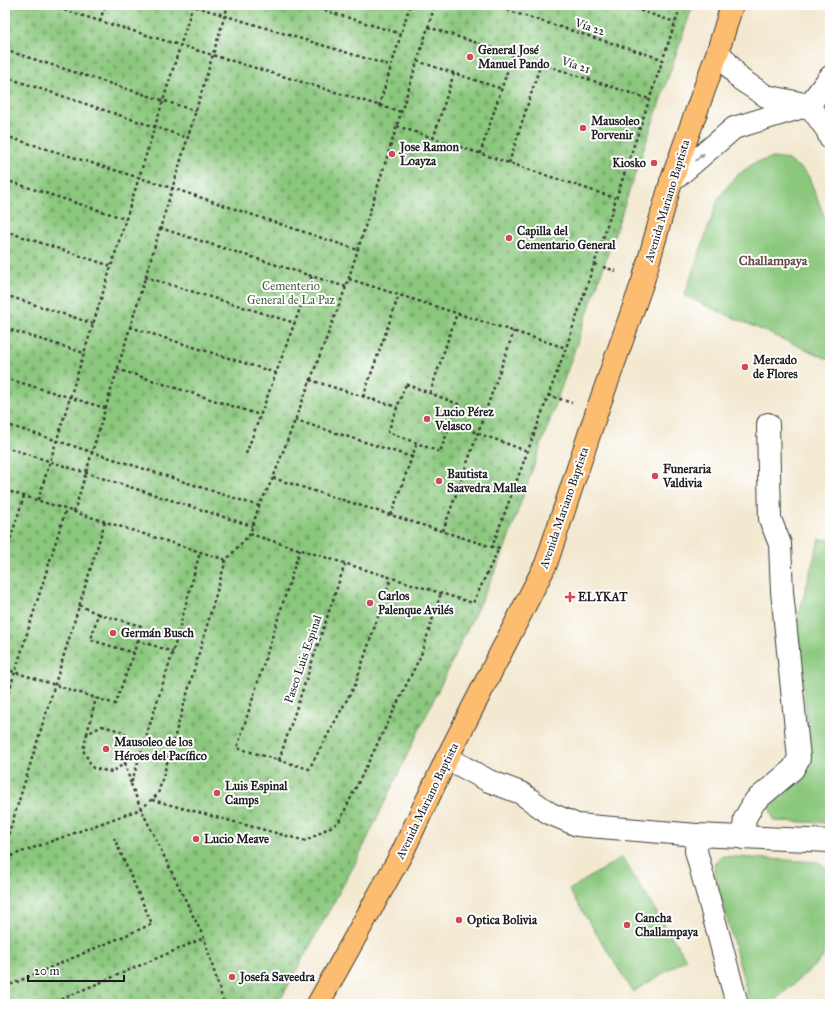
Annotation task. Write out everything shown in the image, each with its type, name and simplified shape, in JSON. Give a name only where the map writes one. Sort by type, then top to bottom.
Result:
[{"type":"main road","name":"Avenida Mariano Baptista","points":[[318,1004],[402,853],[447,758],[546,564],[643,280],[671,182],[718,51],[732,5]]},
{"type":"street","points":[[718,51],[740,79],[766,96],[809,105],[827,130],[830,138]]},
{"type":"street","points":[[671,182],[734,128],[809,105],[830,77]]},
{"type":"street","points":[[743,838],[745,818],[755,801],[793,769],[799,758],[782,592],[780,544],[770,518],[768,424]]},
{"type":"street","points":[[447,758],[489,781],[521,793],[549,813],[577,825],[743,838],[830,841]]},
{"type":"street","points":[[697,835],[696,851],[737,1004]]},
{"type":"path","points":[[47,5],[401,112]]},
{"type":"path","points":[[100,21],[105,5]]},
{"type":"path","points":[[38,500],[192,5],[391,66]]},
{"type":"path","points":[[74,512],[228,5]]},
{"type":"path","points":[[307,5],[401,34]]},
{"type":"path","points":[[379,106],[410,5]]},
{"type":"path","points":[[5,858],[141,808],[158,794],[226,560],[250,534],[259,506],[273,478],[346,287],[435,5]]},
{"type":"path","name":"Vía 22","points":[[490,5],[662,59]]},
{"type":"path","points":[[623,5],[675,22]]},
{"type":"path","points":[[492,546],[566,348],[615,198],[681,5]]},
{"type":"path","name":"Vía 21","points":[[428,27],[649,99]]},
{"type":"path","points":[[5,50],[196,111]]},
{"type":"path","points":[[480,154],[513,54]]},
{"type":"path","points":[[417,61],[502,89]]},
{"type":"path","points":[[509,163],[541,64]]},
{"type":"path","points":[[433,139],[454,73]]},
{"type":"path","points":[[5,77],[188,138]]},
{"type":"path","points":[[396,126],[615,198]]},
{"type":"path","points":[[5,136],[172,188],[358,250]]},
{"type":"path","points":[[5,180],[126,218]]},
{"type":"path","points":[[160,228],[346,287]]},
{"type":"path","points":[[5,231],[111,266]]},
{"type":"path","points":[[594,264],[599,266]]},
{"type":"path","points":[[246,454],[312,276]]},
{"type":"path","points":[[145,277],[295,323]]},
{"type":"path","points":[[348,279],[566,348]]},
{"type":"path","points":[[5,294],[94,324]]},
{"type":"path","points":[[363,397],[399,295]]},
{"type":"path","points":[[430,393],[457,313]]},
{"type":"path","points":[[130,327],[276,373]]},
{"type":"path","points":[[5,328],[84,353]]},
{"type":"path","points":[[443,531],[514,331]]},
{"type":"path","points":[[117,369],[260,415]]},
{"type":"path","points":[[5,378],[105,408]]},
{"type":"path","points":[[310,380],[397,408]]},
{"type":"path","points":[[406,384],[458,404],[440,452],[388,432],[397,408],[406,384]]},
{"type":"path","points":[[295,420],[412,457]]},
{"type":"path","points":[[450,423],[527,451]]},
{"type":"path","points":[[5,424],[259,506]]},
{"type":"path","points":[[391,515],[417,443]]},
{"type":"path","points":[[5,447],[252,526]]},
{"type":"path","points":[[250,534],[473,603],[499,548],[273,478]]},
{"type":"path","points":[[5,490],[226,560]]},
{"type":"path","points":[[5,556],[24,496]]},
{"type":"path","points":[[5,704],[66,509]]},
{"type":"path","points":[[5,846],[105,522]]},
{"type":"path","points":[[300,549],[236,748],[309,769],[355,685],[391,578]]},
{"type":"path","points":[[131,784],[173,652],[200,552]]},
{"type":"path","name":"Paseo Luis Espinal","points":[[279,760],[345,564]]},
{"type":"path","points":[[151,800],[306,841],[339,822],[421,655],[441,593]]},
{"type":"path","points":[[5,669],[54,686],[115,704],[134,652],[141,626],[98,614],[79,605]]},
{"type":"path","points":[[98,614],[91,640],[134,652]]},
{"type":"path","points":[[137,640],[173,652]]},
{"type":"path","points":[[96,698],[83,750],[94,768],[112,772],[125,763]]},
{"type":"path","points":[[87,734],[102,726],[124,732],[130,746],[125,763],[131,784],[141,808],[204,938],[224,1004]]},
{"type":"path","points":[[5,986],[152,924],[114,838]]},
{"type":"path","points":[[50,1004],[204,938]]},
{"type":"green space","name":"Cementerio General de La Paz","points":[[5,5],[693,5],[590,306],[501,559],[357,860],[278,1004],[5,1004]]},
{"type":"green space","points":[[771,158],[786,159],[808,175],[830,231],[830,360],[684,296],[719,197],[736,176],[754,163]]},
{"type":"green space","points":[[819,539],[830,540],[830,823],[774,821],[769,807],[779,788],[801,770],[810,748],[796,624]]},
{"type":"green space","points":[[722,856],[818,862],[829,872],[830,877],[823,958],[771,1004],[750,1004],[714,870],[715,862]]},
{"type":"green space","name":"Cancha Challampaya","points":[[622,857],[686,959],[633,992],[569,890]]},
{"type":"place","name":"General José Manuel Pando","points":[[470,57]]},
{"type":"place","name":"Mausoleo Porvenir","points":[[583,128]]},
{"type":"place","name":"Jose Ramon Loayza","points":[[392,154]]},
{"type":"place","name":"Kiosko","points":[[654,163]]},
{"type":"place","name":"Capilla del Cementario General","points":[[509,238]]},
{"type":"place","name":"Mercado de Flores","points":[[745,367]]},
{"type":"place","name":"Lucio Pérez Velasco","points":[[427,419]]},
{"type":"place","name":"Funeraria Valdivia","points":[[655,476]]},
{"type":"place","name":"Bautista Saavedra Mallea","points":[[439,481]]},
{"type":"place","name":"ELYKAT","points":[[570,597]]},
{"type":"place","name":"Carlos Palenque Avilés","points":[[370,603]]},
{"type":"place","name":"Germán Busch","points":[[113,633]]},
{"type":"place","name":"Mausoleo de los Héroes del Pacífico","points":[[106,749]]},
{"type":"place","name":"Luis Espinal Camps","points":[[217,793]]},
{"type":"place","name":"Lucio Meave","points":[[196,839]]},
{"type":"place","name":"Optica Bolivia","points":[[459,920]]},
{"type":"place","name":"Cancha Challampaya","points":[[627,925]]},
{"type":"place","name":"Josefa Saveedra","points":[[232,977]]},
{"type":"district","name":"Challampaya","points":[[773,261]]}]
